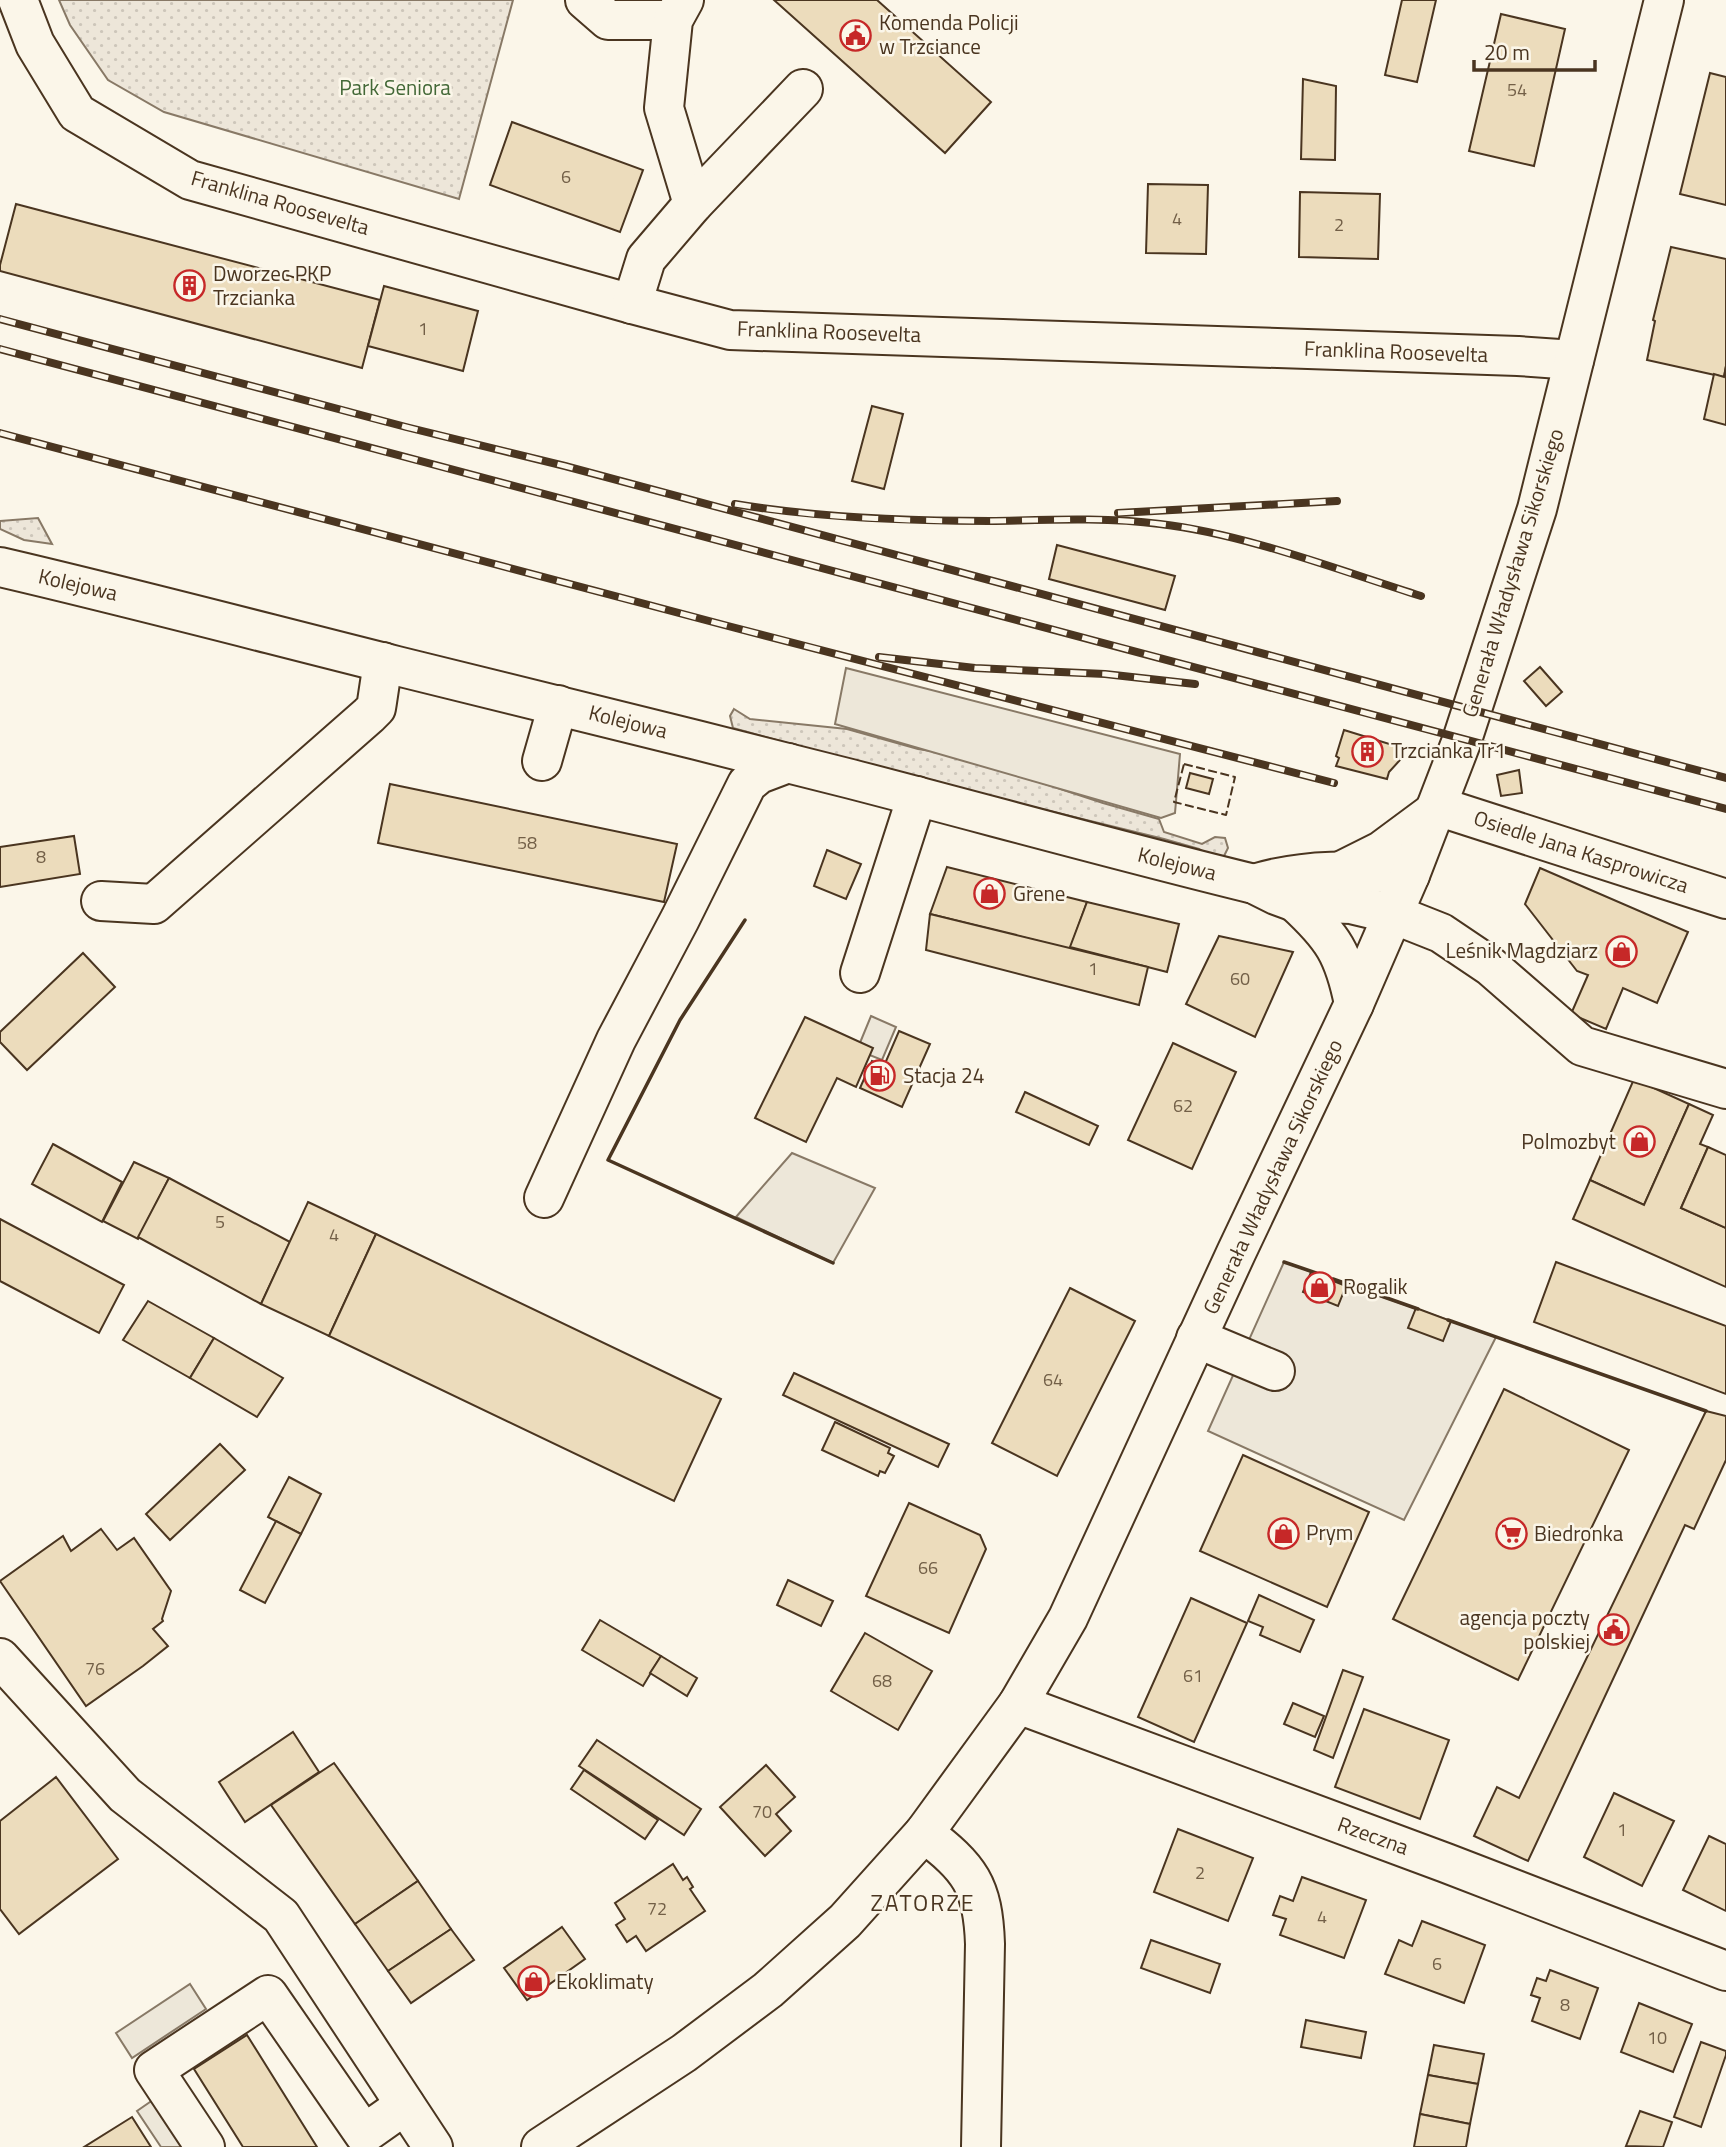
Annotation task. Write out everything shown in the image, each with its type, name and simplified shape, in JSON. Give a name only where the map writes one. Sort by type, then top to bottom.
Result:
[{"type":"street","name":"Franklina Roosevelta","points":[[18,0],[18,38],[77,113],[190,180],[730,330],[1504,355],[1574,360]]},
{"type":"street","points":[[585,0],[608,20],[678,10],[664,108],[693,204]]},
{"type":"street","name":"Generała Władysława Sikorskiego","points":[[541,2147],[684,2053],[768,1990],[845,1921],[924,1833],[1018,1704],[1068,1618],[1196,1338],[1354,1004],[1436,808],[1472,710],[1537,509],[1664,0]]},
{"type":"street","points":[[632,304],[646,259],[693,204],[803,89]]},
{"type":"street","name":"Kolejowa","points":[[0,567],[179,609],[788,763],[1086,842],[1393,914],[1441,933],[1490,966],[1582,1046],[1726,1089]]},
{"type":"street","points":[[100,901],[154,904],[376,708],[383,662]]},
{"type":"street","points":[[542,761],[558,705]]},
{"type":"street","points":[[544,1198],[616,1041],[747,784],[759,774],[788,763]]},
{"type":"street","points":[[860,973],[917,796]]},
{"type":"street","points":[[1341,871],[1381,851],[1436,808]]},
{"type":"street","name":"Osiedle Jana Kasprowicza","points":[[1436,808],[1726,899]]},
{"type":"street","name":"Kolejowa","points":[[1277,887],[1341,871],[1410,875]]},
{"type":"street","points":[[1277,887],[1316,921],[1340,953],[1349,977],[1354,1004]]},
{"type":"street","points":[[1196,1338],[1275,1371]]},
{"type":"street","points":[[0,1658],[125,1795],[281,1916],[433,2147]]},
{"type":"street","name":"Rzeczna","points":[[1018,1704],[1446,1863],[1726,1971]]},
{"type":"street","points":[[924,1833],[953,1855],[976,1887],[984,1918],[981,2147]]},
{"type":"street","points":[[205,2147],[154,2070],[268,1995],[354,2140],[405,2105]]},
{"type":"green space","name":"Park Seniora","points":[[59,0],[513,0],[459,199],[164,112],[108,80],[70,25]]},
{"type":"green space","points":[[38,518],[52,544],[24,540],[0,529],[0,521]]},
{"type":"green space","points":[[734,709],[750,719],[847,729],[918,749],[957,755],[1159,819],[1164,832],[1202,844],[1215,837],[1225,838],[1228,848],[1224,856],[1214,858],[1199,849],[1164,839],[927,781],[733,728],[730,716]]},
{"type":"shaded area","points":[[846,668],[1180,754],[1175,813],[1161,818],[835,724]]},
{"type":"shaded area","points":[[871,1016],[896,1027],[882,1060],[857,1050]]},
{"type":"shaded area","points":[[792,1153],[875,1188],[833,1263],[736,1217]]},
{"type":"shaded area","points":[[1284,1262],[1496,1337],[1404,1520],[1208,1431]]},
{"type":"shaded area","points":[[190,1984],[206,2009],[132,2058],[116,2033]]},
{"type":"shaded area","points":[[163,2093],[184,2147],[161,2147],[137,2111]]},
{"type":"building","points":[[774,0],[877,0],[991,102],[945,153]]},
{"type":"building","points":[[1402,0],[1436,0],[1417,82],[1385,75]]},
{"type":"building","points":[[1501,14],[1565,29],[1534,166],[1469,151]]},
{"type":"building","points":[[1710,73],[1726,77],[1726,205],[1680,194]]},
{"type":"building","points":[[1303,79],[1336,86],[1335,160],[1301,159]]},
{"type":"building","points":[[512,122],[643,170],[620,232],[490,185]]},
{"type":"building","points":[[1148,184],[1208,185],[1206,254],[1146,253]]},
{"type":"building","points":[[1300,192],[1380,194],[1378,259],[1299,257]]},
{"type":"building","name":"Dworzec PKP Trzcianka","points":[[16,204],[380,300],[362,368],[0,271]]},
{"type":"building","points":[[1671,247],[1726,259],[1724,377],[1647,360],[1655,321],[1653,320]]},
{"type":"building","points":[[384,286],[478,311],[463,371],[368,346]]},
{"type":"building","points":[[1726,366],[1726,425],[1704,419],[1714,374],[1724,377]]},
{"type":"building","points":[[872,406],[903,414],[884,489],[852,481]]},
{"type":"building","points":[[1057,545],[1175,576],[1165,610],[1049,579]]},
{"type":"building","points":[[1540,667],[1562,692],[1546,706],[1524,681]]},
{"type":"building","name":"Trzcianka Tr1","points":[[1344,730],[1396,746],[1400,760],[1389,772],[1387,779],[1336,766],[1339,758],[1336,756]]},
{"type":"building","points":[[1519,770],[1522,793],[1501,796],[1497,775]]},
{"type":"building","points":[[1190,773],[1213,779],[1209,794],[1186,788]]},
{"type":"building","points":[[390,784],[677,844],[664,902],[378,843]]},
{"type":"building","points":[[74,836],[80,874],[0,887],[0,847]]},
{"type":"building","points":[[827,850],[861,864],[846,899],[814,886]]},
{"type":"building","points":[[947,867],[1087,902],[1070,949],[930,914]]},
{"type":"building","name":"Leśnik Magdziarz","points":[[1540,868],[1688,932],[1657,1003],[1623,988],[1606,1029],[1571,1014],[1588,975],[1577,971],[1525,904]]},
{"type":"building","points":[[1087,902],[1179,924],[1167,972],[1070,947]]},
{"type":"building","points":[[930,914],[1148,967],[1139,1005],[926,950]]},
{"type":"building","points":[[1219,936],[1293,952],[1255,1037],[1186,1004]]},
{"type":"building","points":[[83,953],[115,987],[27,1070],[0,1042],[0,1032]]},
{"type":"building","points":[[805,1017],[873,1048],[856,1087],[837,1078],[806,1142],[755,1118]]},
{"type":"building","points":[[899,1031],[930,1044],[902,1107],[860,1088],[872,1061],[884,1066]]},
{"type":"building","points":[[1173,1043],[1236,1072],[1192,1169],[1128,1140]]},
{"type":"building","name":"Polmozbyt","points":[[1634,1079],[1689,1104],[1644,1205],[1590,1180]]},
{"type":"building","points":[[1025,1092],[1098,1126],[1089,1145],[1016,1112]]},
{"type":"building","points":[[1689,1104],[1713,1115],[1700,1144],[1708,1147],[1681,1208],[1726,1228],[1726,1287],[1573,1219],[1590,1180],[1644,1205]]},
{"type":"building","points":[[53,1144],[122,1182],[102,1222],[32,1184]]},
{"type":"building","points":[[1708,1147],[1726,1155],[1726,1228],[1681,1208]]},
{"type":"building","points":[[134,1162],[169,1178],[138,1239],[103,1221]]},
{"type":"building","points":[[169,1178],[290,1242],[261,1304],[138,1237]]},
{"type":"building","points":[[308,1202],[376,1234],[329,1336],[261,1304]]},
{"type":"building","points":[[0,1219],[124,1285],[99,1333],[0,1281]]},
{"type":"building","points":[[376,1234],[721,1399],[674,1501],[329,1336]]},
{"type":"building","points":[[1556,1262],[1726,1326],[1726,1394],[1534,1322]]},
{"type":"building","points":[[1311,1272],[1346,1286],[1338,1306],[1303,1292]]},
{"type":"building","points":[[1070,1288],[1135,1321],[1057,1476],[992,1443]]},
{"type":"building","points":[[148,1301],[214,1338],[190,1378],[123,1340]]},
{"type":"building","points":[[1416,1308],[1451,1321],[1443,1341],[1408,1328]]},
{"type":"building","points":[[214,1338],[283,1378],[257,1417],[190,1378]]},
{"type":"building","points":[[794,1373],[949,1444],[938,1467],[783,1395]]},
{"type":"building","name":"Biedronka","points":[[1504,1389],[1629,1450],[1518,1680],[1393,1619]]},
{"type":"building","points":[[1706,1411],[1726,1416],[1726,1460],[1694,1529],[1685,1525],[1528,1861],[1474,1836],[1497,1787],[1519,1798]]},
{"type":"building","points":[[835,1422],[890,1448],[888,1453],[894,1456],[885,1473],[880,1471],[878,1476],[822,1450]]},
{"type":"building","points":[[220,1444],[245,1470],[170,1540],[146,1514]]},
{"type":"building","points":[[1243,1455],[1369,1512],[1327,1607],[1200,1551]]},
{"type":"building","points":[[289,1477],[321,1494],[301,1534],[268,1517]]},
{"type":"building","points":[[909,1503],[980,1535],[986,1549],[949,1633],[866,1596]]},
{"type":"building","points":[[276,1521],[301,1534],[265,1603],[240,1590]]},
{"type":"building","points":[[101,1529],[117,1550],[134,1538],[171,1591],[163,1621],[153,1629],[168,1646],[86,1706],[0,1581],[63,1536],[71,1551]]},
{"type":"building","points":[[788,1580],[833,1601],[821,1626],[777,1605]]},
{"type":"building","points":[[1259,1595],[1314,1620],[1300,1652],[1260,1635],[1263,1627],[1248,1621]]},
{"type":"building","points":[[1191,1598],[1247,1623],[1194,1742],[1138,1717]]},
{"type":"building","points":[[600,1620],[661,1656],[643,1686],[582,1650]]},
{"type":"building","points":[[865,1633],[932,1671],[898,1730],[831,1691]]},
{"type":"building","points":[[661,1656],[697,1678],[687,1696],[650,1673]]},
{"type":"building","points":[[1343,1670],[1363,1677],[1333,1758],[1314,1750]]},
{"type":"building","points":[[1293,1703],[1324,1716],[1315,1737],[1284,1724]]},
{"type":"building","points":[[1364,1709],[1449,1740],[1420,1819],[1335,1787]]},
{"type":"building","points":[[293,1732],[319,1772],[245,1822],[219,1782]]},
{"type":"building","points":[[597,1740],[701,1809],[684,1835],[579,1766]]},
{"type":"building","points":[[334,1763],[418,1881],[355,1924],[271,1805]]},
{"type":"building","points":[[766,1765],[795,1797],[776,1814],[791,1831],[765,1856],[720,1807]]},
{"type":"building","points":[[584,1770],[658,1820],[645,1839],[571,1789]]},
{"type":"building","points":[[56,1777],[118,1859],[19,1934],[0,1909],[0,1821]]},
{"type":"building","points":[[1614,1793],[1674,1821],[1642,1886],[1584,1857]]},
{"type":"building","points":[[1178,1829],[1253,1858],[1228,1921],[1154,1892]]},
{"type":"building","points":[[1709,1836],[1726,1844],[1726,1911],[1683,1890]]},
{"type":"building","points":[[673,1864],[683,1880],[687,1877],[693,1887],[690,1889],[705,1911],[646,1951],[636,1936],[627,1942],[616,1925],[625,1919],[615,1903]]},
{"type":"building","points":[[1302,1877],[1366,1900],[1344,1958],[1280,1935],[1286,1919],[1273,1915],[1280,1896],[1293,1901]]},
{"type":"building","points":[[418,1881],[451,1929],[388,1971],[355,1924]]},
{"type":"building","points":[[1422,1921],[1485,1945],[1464,2003],[1385,1974],[1399,1940],[1412,1946]]},
{"type":"building","points":[[562,1927],[585,1959],[527,2000],[504,1968]]},
{"type":"building","points":[[451,1929],[474,1960],[411,2003],[388,1971]]},
{"type":"building","points":[[1151,1940],[1220,1964],[1210,1993],[1141,1968]]},
{"type":"building","points":[[1550,1970],[1598,1988],[1580,2039],[1532,2021],[1540,1998],[1531,1995],[1537,1978],[1546,1981]]},
{"type":"building","points":[[1639,2003],[1692,2024],[1673,2072],[1621,2052]]},
{"type":"building","points":[[1306,2020],[1366,2032],[1361,2058],[1301,2047]]},
{"type":"building","points":[[247,2035],[317,2147],[243,2147],[194,2069]]},
{"type":"building","points":[[1701,2042],[1726,2051],[1726,2055],[1701,2127],[1674,2117]]},
{"type":"building","points":[[1434,2045],[1484,2054],[1478,2084],[1428,2075]]},
{"type":"building","points":[[1428,2075],[1478,2084],[1470,2124],[1420,2114]]},
{"type":"building","points":[[1640,2111],[1672,2122],[1663,2147],[1626,2146]]},
{"type":"building","points":[[1420,2114],[1470,2124],[1466,2147],[1414,2147]]},
{"type":"building","points":[[132,2117],[151,2147],[84,2147]]},
{"type":"railway","points":[[0,319],[406,427],[565,466],[1726,778]]},
{"type":"railway","points":[[0,349],[1726,809]]},
{"type":"railway","points":[[0,433],[1334,783]]},
{"type":"railway","points":[[1118,513],[1337,501]]},
{"type":"railway","points":[[735,504],[830,516],[990,521],[1096,520],[1160,524],[1258,544],[1421,596]]},
{"type":"railway","points":[[879,657],[975,668],[1105,674],[1195,684]]},
{"type":"fence","points":[[1184,764],[1235,777],[1226,815],[1174,802],[1184,764]]},
{"type":"wall","points":[[745,920],[680,1020],[608,1160],[833,1263]]},
{"type":"wall","points":[[1284,1262],[1316,1273]]},
{"type":"wall","points":[[1333,1279],[1418,1309]]},
{"type":"wall","points":[[1448,1320],[1706,1411]]},
{"type":"place","name":"Komenda Policji w Trzciance","points":[[856,35]]},
{"type":"place","name":"Dworzec PKP Trzcianka","points":[[190,286]]},
{"type":"place","name":"Trzcianka Tr1","points":[[1368,751]]},
{"type":"place","name":"Grene","points":[[990,894]]},
{"type":"place","name":"Leśnik Magdziarz","points":[[1621,951]]},
{"type":"place","name":"Stacja 24","points":[[880,1076]]},
{"type":"place","name":"Polmozbyt","points":[[1639,1142]]},
{"type":"place","name":"Rogalik","points":[[1320,1287]]},
{"type":"place","name":"Prym","points":[[1283,1533]]},
{"type":"place","name":"Biedronka","points":[[1511,1534]]},
{"type":"place","name":"agencja poczty polskiej","points":[[1613,1630]]},
{"type":"place","name":"Ekoklimaty","points":[[533,1982]]},
{"type":"district","name":"ZATORZE","points":[[923,1903]]}]
